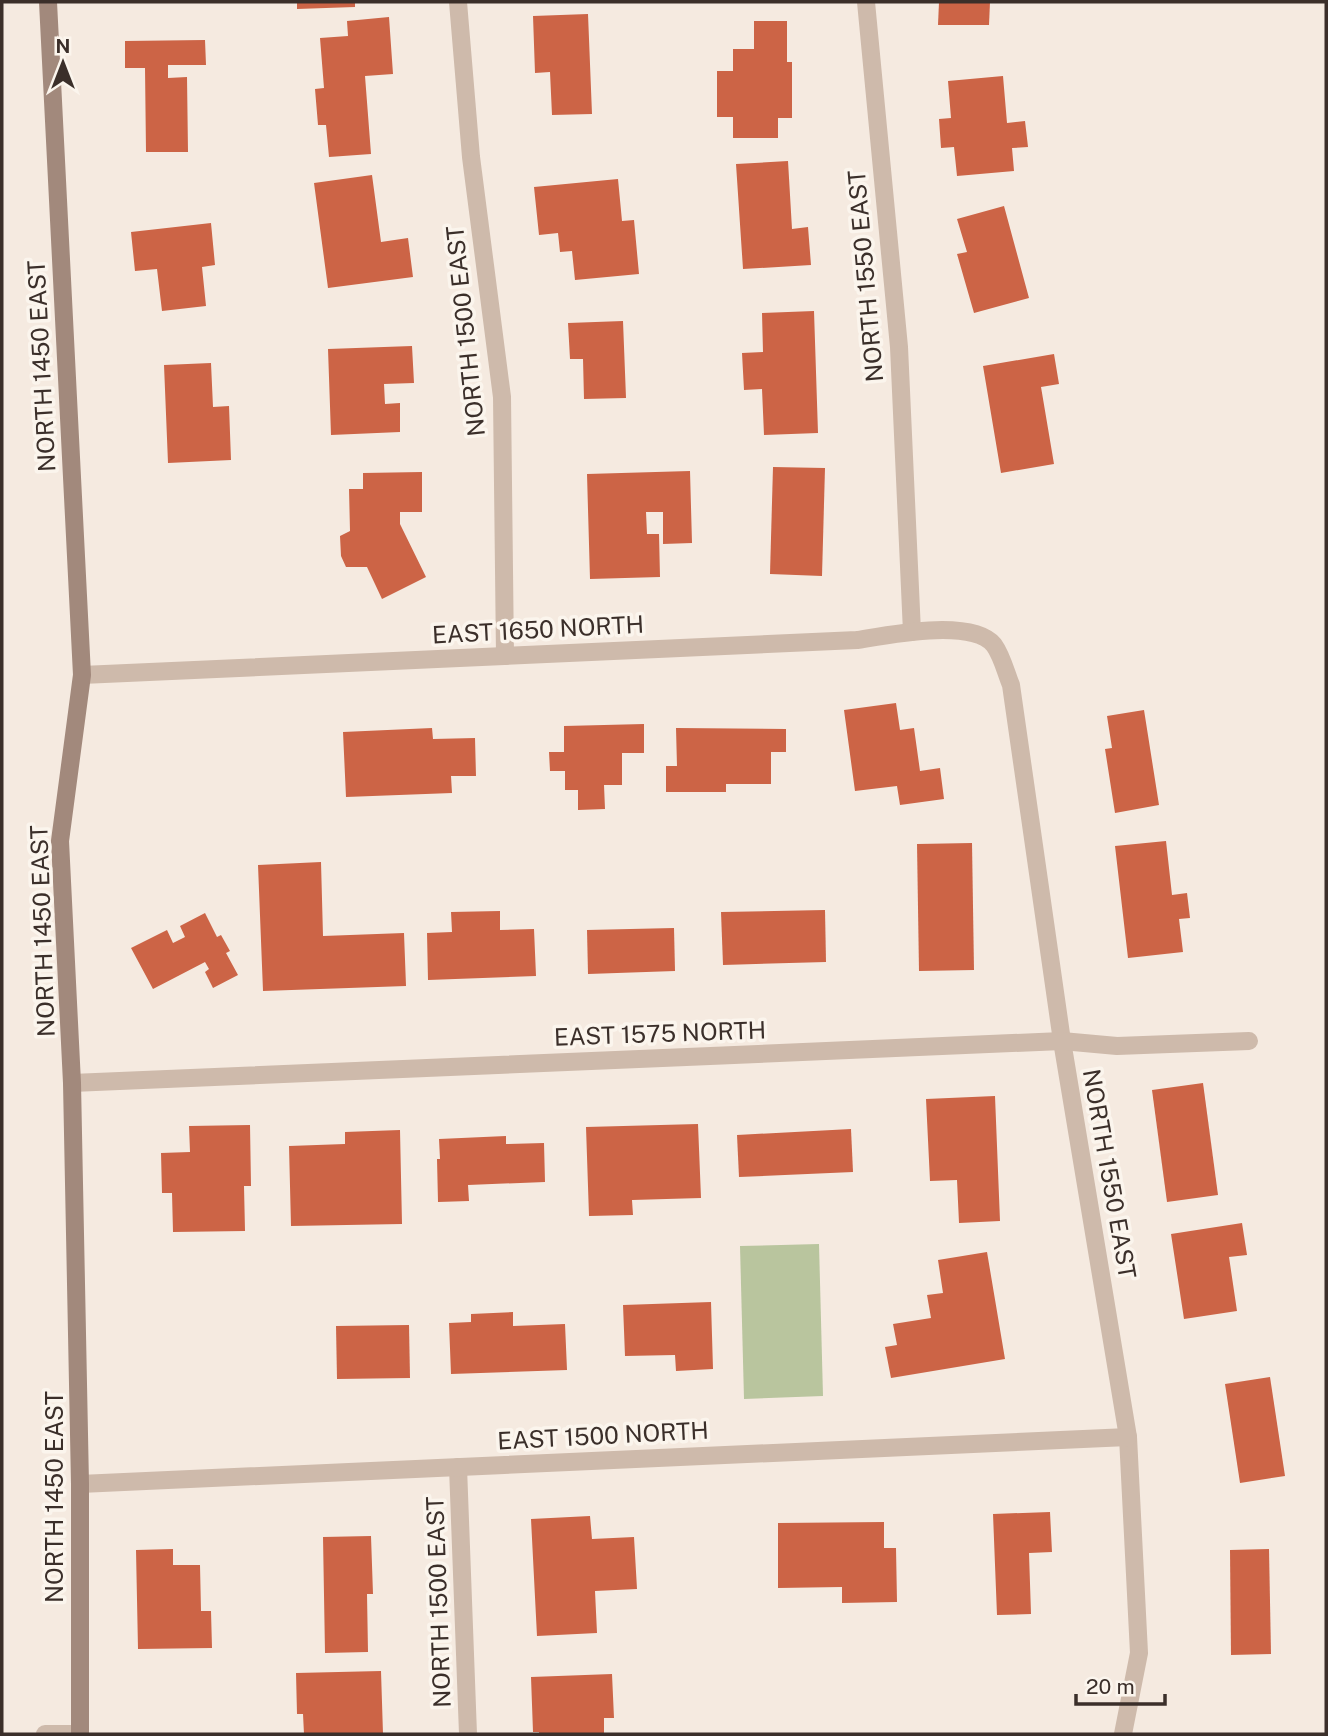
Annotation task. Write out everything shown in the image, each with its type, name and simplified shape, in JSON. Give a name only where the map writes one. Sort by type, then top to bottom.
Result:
[{"type":"street","name":"NORTH 1450 EAST","points":[[48,2],[82,675],[60,841],[72,1083],[80,1484],[80,1734]]},
{"type":"street","name":"NORTH 1500 EAST","points":[[458,2],[471,156],[502,397],[505,656]]},
{"type":"street","name":"NORTH 1550 EAST","points":[[866,2],[899,347],[912,632]]},
{"type":"street","name":"EAST 1650 NORTH","points":[[82,675],[857,640],[912,632],[956,630],[978,635]]},
{"type":"street","name":"NORTH 1550 EAST","points":[[978,635],[993,644],[1011,685],[1062,1041],[1128,1437],[1139,1653],[1123,1734]]},
{"type":"street","name":"EAST 1575 NORTH","points":[[72,1083],[1062,1041],[1117,1046],[1249,1041]]},
{"type":"street","name":"EAST 1500 NORTH","points":[[80,1484],[1128,1437]]},
{"type":"street","name":"NORTH 1500 EAST","points":[[458,1467],[468,1734]]},
{"type":"street","points":[[45,1734],[80,1734]]},
{"type":"green space","points":[[819,1244],[823,1396],[744,1399],[740,1246]]},
{"type":"building","points":[[297,2],[355,2],[355,7],[297,9]]},
{"type":"building","points":[[939,2],[990,2],[989,25],[938,25]]},
{"type":"building","points":[[588,14],[592,114],[552,115],[550,72],[535,73],[533,16]]},
{"type":"building","points":[[389,17],[393,74],[365,76],[371,154],[329,157],[326,125],[318,125],[315,89],[324,88],[320,38],[348,36],[347,21]]},
{"type":"building","points":[[754,21],[787,21],[787,62],[792,62],[792,118],[778,118],[778,138],[733,138],[733,117],[717,117],[717,71],[733,71],[733,49],[754,49]]},
{"type":"building","points":[[205,40],[206,65],[168,65],[168,78],[187,77],[188,152],[146,152],[145,68],[125,68],[125,41]]},
{"type":"building","points":[[1003,76],[1007,123],[1025,121],[1028,147],[1012,148],[1014,171],[957,176],[954,147],[941,148],[939,119],[951,118],[948,81]]},
{"type":"building","points":[[788,161],[792,229],[808,227],[811,265],[743,269],[736,164]]},
{"type":"building","points":[[372,175],[381,242],[408,238],[413,277],[328,288],[314,183]]},
{"type":"building","points":[[618,179],[622,221],[634,220],[639,274],[575,280],[572,251],[560,252],[558,233],[539,235],[534,187]]},
{"type":"building","points":[[1004,206],[1029,298],[974,313],[957,254],[967,252],[957,219]]},
{"type":"building","points":[[211,223],[215,265],[202,267],[206,306],[162,311],[157,269],[135,271],[131,232]]},
{"type":"building","points":[[814,311],[818,433],[764,435],[762,389],[744,390],[742,353],[763,352],[762,313]]},
{"type":"building","points":[[623,321],[626,398],[584,399],[583,359],[570,359],[568,323]]},
{"type":"building","points":[[412,346],[414,383],[384,384],[385,404],[400,403],[400,432],[331,435],[328,349]]},
{"type":"building","points":[[1054,354],[1059,384],[1041,387],[1054,464],[1001,473],[983,366]]},
{"type":"building","points":[[211,363],[213,407],[229,406],[231,460],[168,463],[164,365]]},
{"type":"building","points":[[773,467],[825,468],[822,576],[770,574]]},
{"type":"building","points":[[690,471],[692,543],[663,544],[663,512],[646,512],[647,534],[659,534],[660,577],[590,579],[587,474]]},
{"type":"building","points":[[422,472],[422,512],[400,512],[400,524],[426,577],[382,599],[367,567],[346,567],[341,556],[340,536],[350,531],[349,489],[363,489],[363,473]]},
{"type":"building","points":[[896,703],[900,730],[914,728],[920,771],[940,768],[944,799],[900,805],[897,786],[855,791],[844,710]]},
{"type":"building","points":[[1144,710],[1159,805],[1115,813],[1105,749],[1112,748],[1107,716]]},
{"type":"building","points":[[644,724],[644,753],[622,753],[622,785],[604,785],[605,809],[578,810],[578,790],[565,790],[565,771],[550,771],[549,752],[564,752],[564,726]]},
{"type":"building","points":[[432,728],[433,739],[475,738],[476,776],[451,776],[452,793],[346,797],[343,732]]},
{"type":"building","points":[[676,728],[786,729],[786,752],[771,752],[771,784],[726,784],[726,792],[666,792],[666,766],[677,766]]},
{"type":"building","points":[[1166,841],[1172,895],[1187,893],[1190,918],[1179,919],[1183,952],[1128,958],[1115,846]]},
{"type":"building","points":[[972,843],[974,970],[919,971],[917,844]]},
{"type":"building","points":[[321,862],[323,936],[404,933],[406,986],[263,991],[258,865]]},
{"type":"building","points":[[825,910],[826,962],[723,965],[721,912]]},
{"type":"building","points":[[500,911],[500,930],[534,929],[536,976],[428,980],[427,933],[452,932],[451,912]]},
{"type":"building","points":[[205,913],[217,937],[221,935],[230,951],[226,953],[238,975],[213,988],[205,972],[209,969],[205,962],[153,989],[131,948],[167,930],[173,943],[185,937],[180,926]]},
{"type":"building","points":[[674,928],[675,971],[588,974],[587,930]]},
{"type":"building","points":[[1203,1083],[1218,1195],[1167,1202],[1152,1090]]},
{"type":"building","points":[[995,1096],[1000,1221],[959,1223],[957,1180],[930,1181],[926,1099]]},
{"type":"building","points":[[698,1124],[701,1198],[632,1200],[633,1215],[589,1216],[586,1127]]},
{"type":"building","points":[[250,1125],[251,1186],[244,1186],[245,1231],[173,1232],[172,1193],[162,1193],[161,1153],[190,1152],[189,1126]]},
{"type":"building","points":[[851,1129],[853,1172],[739,1177],[737,1135]]},
{"type":"building","points":[[400,1130],[402,1224],[291,1226],[289,1146],[345,1144],[345,1132]]},
{"type":"building","points":[[506,1136],[506,1144],[544,1143],[545,1182],[468,1185],[469,1201],[438,1202],[439,1139]]},
{"type":"building","points":[[1242,1223],[1247,1255],[1229,1257],[1237,1311],[1184,1319],[1171,1234]]},
{"type":"building","points":[[987,1252],[1005,1359],[891,1378],[885,1347],[897,1345],[893,1324],[931,1318],[927,1295],[943,1293],[938,1260]]},
{"type":"building","points":[[711,1302],[713,1369],[676,1371],[675,1355],[625,1356],[623,1305]]},
{"type":"building","points":[[513,1312],[513,1326],[565,1324],[567,1370],[451,1374],[449,1323],[471,1322],[471,1314]]},
{"type":"building","points":[[409,1325],[410,1378],[337,1379],[336,1326]]},
{"type":"building","points":[[1270,1377],[1285,1476],[1240,1483],[1225,1384]]},
{"type":"building","points":[[1050,1512],[1052,1552],[1029,1553],[1031,1614],[997,1615],[993,1514]]},
{"type":"building","points":[[590,1516],[592,1539],[634,1537],[637,1589],[595,1591],[597,1633],[537,1636],[531,1519]]},
{"type":"building","points":[[884,1522],[884,1548],[896,1548],[897,1602],[842,1603],[842,1587],[778,1588],[778,1523]]},
{"type":"building","points":[[371,1536],[373,1594],[367,1594],[368,1652],[325,1653],[323,1537]]},
{"type":"building","points":[[173,1549],[173,1565],[200,1565],[201,1611],[211,1611],[212,1648],[138,1649],[136,1550]]},
{"type":"building","points":[[1269,1549],[1271,1654],[1231,1655],[1230,1550]]},
{"type":"building","points":[[381,1671],[383,1734],[304,1734],[303,1714],[297,1714],[296,1673]]},
{"type":"building","points":[[612,1674],[614,1718],[604,1718],[604,1734],[533,1732],[531,1677]]}]
